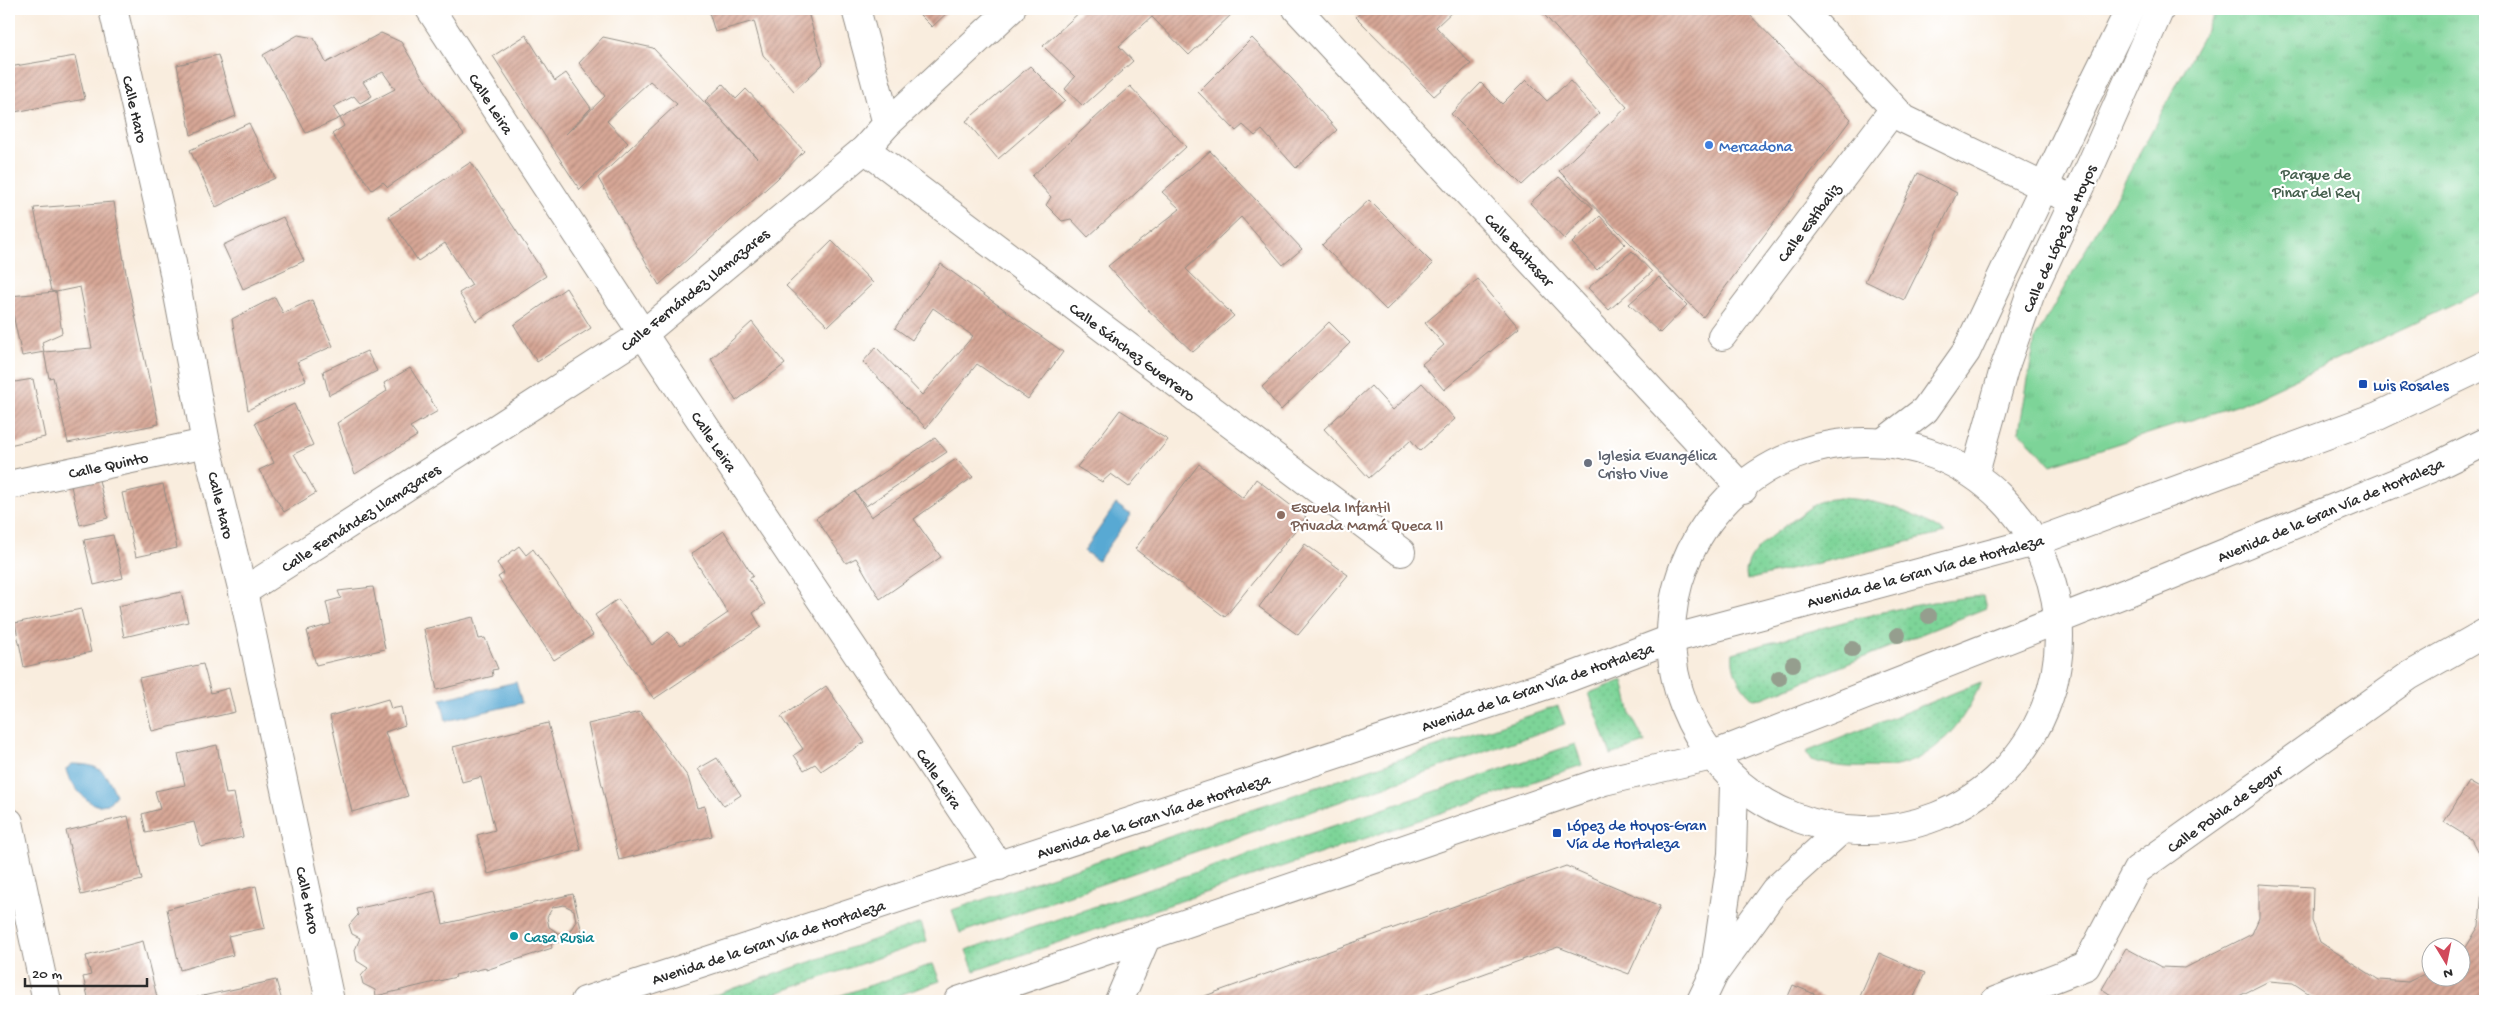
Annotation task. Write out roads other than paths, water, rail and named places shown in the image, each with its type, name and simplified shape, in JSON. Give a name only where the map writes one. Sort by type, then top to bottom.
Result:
[{"type":"street","name":"Calle Haro","points":[[113,9],[172,264],[206,443],[243,592],[330,1001]]},
{"type":"street","points":[[856,9],[887,124]]},
{"type":"street","name":"Calle Fernández Llamazares","points":[[243,592],[643,334],[865,149],[887,124],[1011,9]]},
{"type":"street","name":"Calle Baltasar","points":[[1297,9],[1743,489]]},
{"type":"street","points":[[1800,9],[1904,119],[2044,188],[2074,200]]},
{"type":"street","name":"Calle de López de Hoyos","points":[[1886,440],[1925,410],[1966,352],[2130,9]]},
{"type":"street","name":"Calle de López de Hoyos","points":[[1976,473],[2004,369],[2030,295],[2160,9]]},
{"type":"street","name":"Calle Leira","points":[[435,11],[643,334],[999,866]]},
{"type":"street","name":"Calle Estíbaliz","points":[[1722,336],[1894,109]]},
{"type":"street","name":"Calle Sánchez Guerrero","points":[[865,149],[1401,552]]},
{"type":"street","name":"Avenida de la Gran Vía de Hortaleza","points":[[585,1001],[1568,678],[1668,640],[2038,541],[2378,416],[2485,365]]},
{"type":"street","points":[[1886,440],[1976,473],[2038,541],[2064,618],[2058,671],[2029,742],[1970,801],[1881,831],[1840,831],[1790,818],[1734,784],[1708,757],[1668,640],[1669,602],[1699,527],[1778,459],[1886,440]]},
{"type":"street","name":"Avenida de la Gran Vía de Hortaleza","points":[[958,1001],[1604,781],[1708,757],[2064,618],[2434,467],[2485,442]]},
{"type":"street","name":"Calle Quinto","points":[[9,485],[206,443]]},
{"type":"street","name":"Calle Pobla de Segur","points":[[1995,1001],[2086,966],[2137,870],[2408,676],[2485,633]]},
{"type":"street","points":[[1714,974],[1732,854],[1734,784]]},
{"type":"street","points":[[9,822],[47,1001]]},
{"type":"street","points":[[1701,1001],[1714,974],[1775,890],[1840,831]]},
{"type":"street","points":[[1119,1001],[1146,938]]},
{"type":"water","points":[[1116,504],[1131,515],[1098,561],[1084,551]]},
{"type":"water","points":[[516,682],[522,703],[446,721],[441,699]]},
{"type":"water","points":[[72,764],[89,765],[101,770],[109,780],[116,795],[108,804],[97,805],[87,800],[67,774],[66,769]]},
{"type":"place","name":"Mercadona","points":[[1709,145]]},
{"type":"place","name":"Luis Rosales","points":[[2363,384]]},
{"type":"place","name":"Iglesia Evangélica Cristo Vive","points":[[1588,463]]},
{"type":"place","name":"Escuela Infantil Privada Mamá Queca II","points":[[1281,515]]},
{"type":"place","name":"López de Hoyos-Gran Vía de Hortaleza","points":[[1557,833]]},
{"type":"place","name":"Casa Rusia","points":[[514,936]]},
{"type":"park label","name":"Parque de Pinar del Rey","points":[[2316,182]]}]
